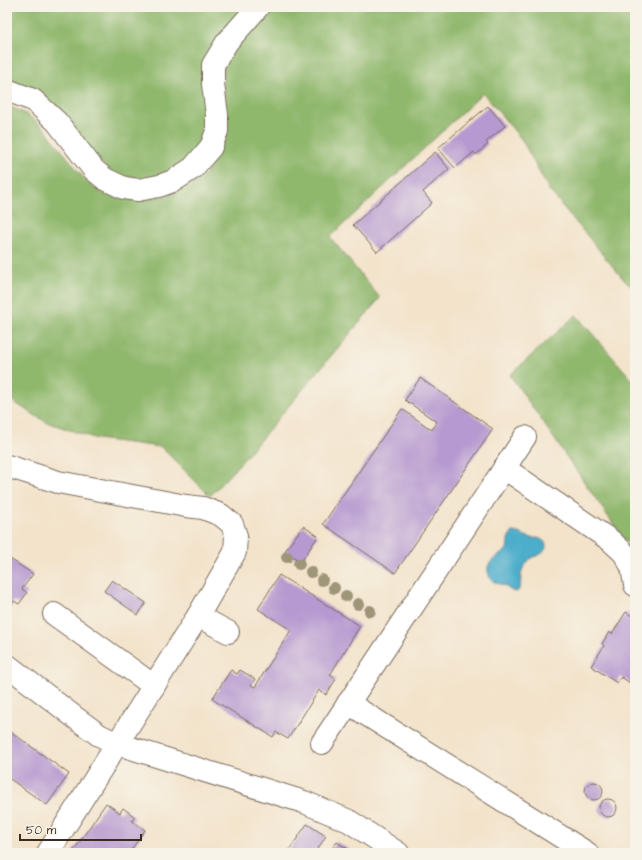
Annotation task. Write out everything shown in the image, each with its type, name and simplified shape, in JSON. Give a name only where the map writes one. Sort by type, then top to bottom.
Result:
[{"type":"street","points":[[7,90],[33,100],[48,113],[57,122],[94,170],[105,179],[124,188],[138,190],[159,186],[173,181],[193,168],[211,147],[217,131],[213,65],[227,42],[258,7]]},
{"type":"street","points":[[322,743],[525,437]]},
{"type":"street","points":[[7,466],[58,482],[203,508],[221,515],[232,524],[236,536],[235,552],[198,616],[48,853]]},
{"type":"street","points":[[504,468],[610,540],[624,553],[632,567],[635,585]]},
{"type":"street","points":[[54,614],[154,686]]},
{"type":"street","points":[[198,616],[228,632]]},
{"type":"street","points":[[7,665],[88,727],[118,744],[304,802],[349,821],[398,853]]},
{"type":"street","points":[[348,703],[587,853]]},
{"type":"green space","points":[[7,7],[246,7],[213,47],[205,140],[194,158],[150,181],[113,175],[37,94],[7,78]]},
{"type":"green space","points":[[269,7],[635,7],[635,290],[625,281],[549,190],[522,140],[483,93],[330,237],[380,298],[244,459],[210,496],[161,447],[97,439],[46,422],[7,398],[7,105],[26,114],[44,128],[87,182],[105,195],[138,201],[173,194],[206,174],[221,143],[223,63],[237,43]]},
{"type":"green space","points":[[576,315],[635,383],[635,553],[510,375]]},
{"type":"water","points":[[513,532],[542,540],[546,545],[544,551],[531,558],[523,568],[520,587],[517,592],[493,581],[490,578],[488,570],[490,563],[507,549],[509,538]]},
{"type":"building","points":[[488,106],[505,126],[486,142],[488,144],[476,155],[474,152],[455,168],[438,148]]},
{"type":"building","points":[[435,152],[449,169],[423,192],[432,203],[377,252],[353,225]]},
{"type":"building","points":[[420,378],[493,429],[395,573],[323,524],[402,409],[432,430],[437,422],[405,400]]},
{"type":"building","points":[[303,526],[318,536],[301,562],[285,551]]},
{"type":"building","points":[[7,557],[33,574],[22,589],[27,593],[19,604],[14,601],[7,612]]},
{"type":"building","points":[[279,575],[360,626],[330,675],[336,679],[326,695],[319,690],[288,739],[276,732],[273,737],[212,699],[231,670],[237,674],[240,670],[255,679],[251,685],[255,687],[291,630],[258,609]]},
{"type":"building","points":[[112,580],[146,603],[138,615],[104,591]]},
{"type":"building","points":[[626,612],[635,618],[635,686],[621,677],[617,683],[591,666],[604,646],[602,644],[609,632],[612,634]]},
{"type":"building","points":[[7,729],[69,774],[47,805],[7,777]]},
{"type":"building","points":[[594,782],[600,785],[603,791],[600,797],[594,800],[588,797],[585,791],[588,785]]},
{"type":"building","points":[[608,799],[614,802],[617,808],[614,814],[608,817],[602,814],[599,808],[602,802]]},
{"type":"building","points":[[106,803],[120,813],[123,808],[135,817],[132,821],[145,830],[129,853],[72,853]]},
{"type":"building","points":[[307,824],[326,836],[315,853],[287,853]]},
{"type":"building","points":[[337,842],[354,853],[329,853]]}]
